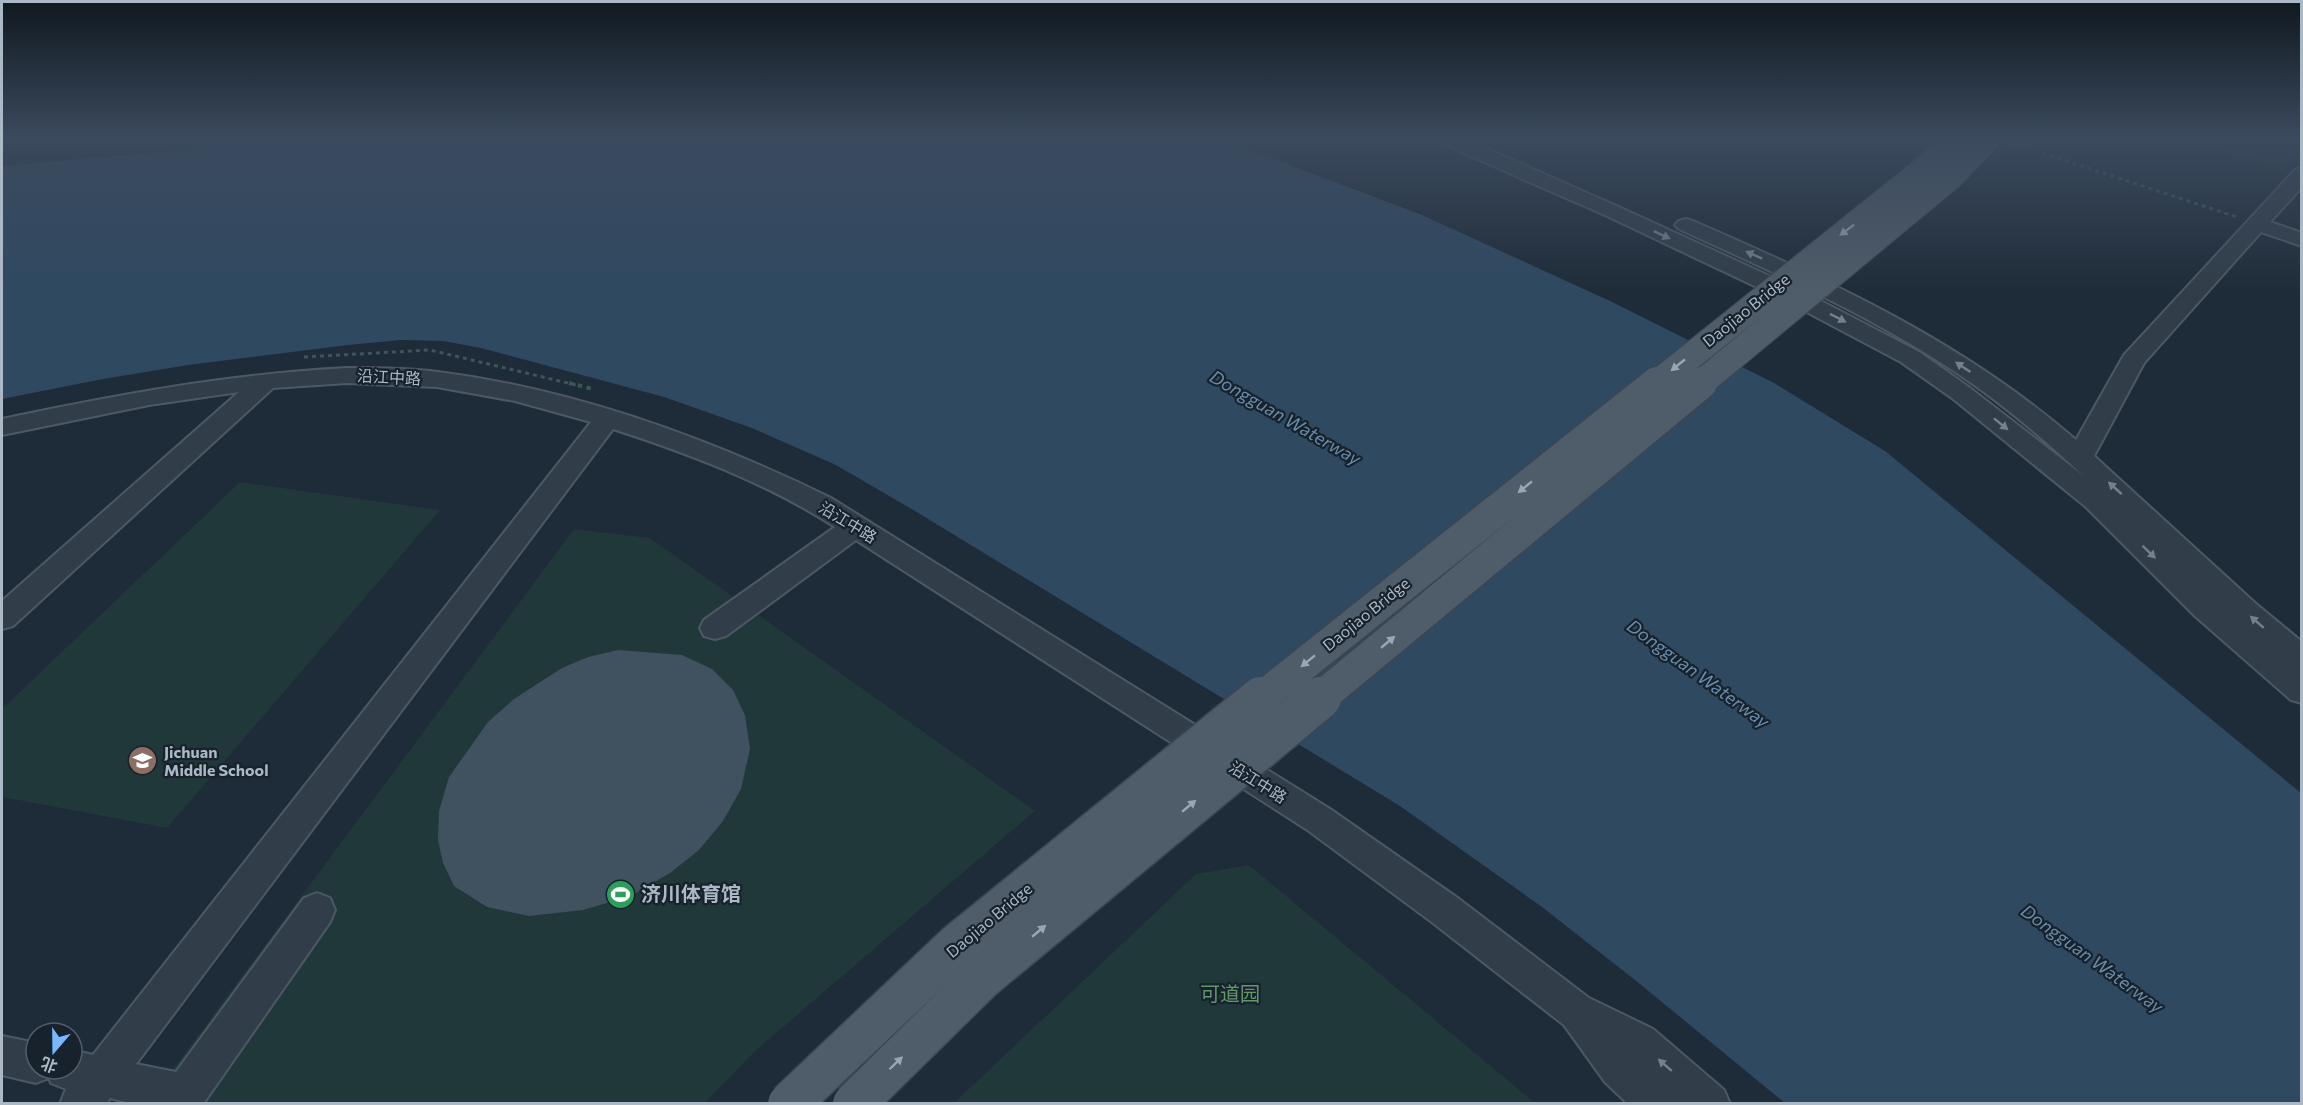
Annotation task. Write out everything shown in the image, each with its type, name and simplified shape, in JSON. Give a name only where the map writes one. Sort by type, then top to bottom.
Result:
[{"type":"main road","name":"Daojiao Bridge","points":[[789,1104],[957,945],[1228,725],[1898,191]]},
{"type":"main road","name":"Daojiao Bridge","points":[[854,1104],[981,979],[1933,191]]},
{"type":"street","points":[[1565,191],[1782,290],[1910,357],[1961,393],[2096,500],[2206,608],[2301,691]]},
{"type":"street","points":[[1608,191],[1841,295],[1943,353],[2056,436],[2301,660]]},
{"type":"street","points":[[2080,457],[2133,360],[2286,191]]},
{"type":"street","points":[[2257,224],[2301,240]]},
{"type":"street","name":"沿江中路","points":[[2,427],[136,400],[266,381],[345,375],[399,376],[447,381],[505,392],[608,418],[690,444],[740,465],[821,505],[1318,819],[1446,911],[1575,1011]]},
{"type":"street","points":[[2,618],[266,381]]},
{"type":"street","points":[[82,1083],[608,418]]},
{"type":"street","points":[[715,628],[856,526]]},
{"type":"street","points":[[82,1083],[185,1094],[317,910]]},
{"type":"street","points":[[1575,1011],[1619,1068],[1659,1104]]},
{"type":"street","points":[[1575,1011],[1639,1043],[1710,1104]]},
{"type":"street","points":[[2,1056],[24,1061]]},
{"type":"path","points":[[2162,191],[2257,224]]},
{"type":"green space","points":[[240,482],[440,510],[167,828],[2,797],[2,709]]},
{"type":"green space","name":"济川体育馆","points":[[574,529],[650,538],[1035,811],[754,1052],[705,1103],[147,1104]]},
{"type":"green space","name":"可道园","points":[[1249,865],[1535,1103],[954,1103],[1196,874]]},
{"type":"water","name":"Dongguan Waterway","points":[[2,191],[1357,191],[1422,215],[1610,301],[1774,383],[1885,451],[2301,793],[2301,1103],[1785,1103],[1542,907],[1400,806],[836,465],[752,428],[664,397],[481,348],[443,341],[401,340],[188,365],[2,399]]},
{"type":"building","points":[[618,650],[682,655],[712,669],[733,690],[745,715],[750,749],[741,789],[723,821],[699,850],[670,873],[631,896],[583,910],[529,916],[487,907],[454,886],[443,863],[438,840],[439,811],[449,777],[488,722],[514,699],[562,668],[588,657]]},
{"type":"place","name":"Jichuan Middle School","points":[[143,761]]},
{"type":"place","name":"济川体育馆","points":[[620,894]]}]
